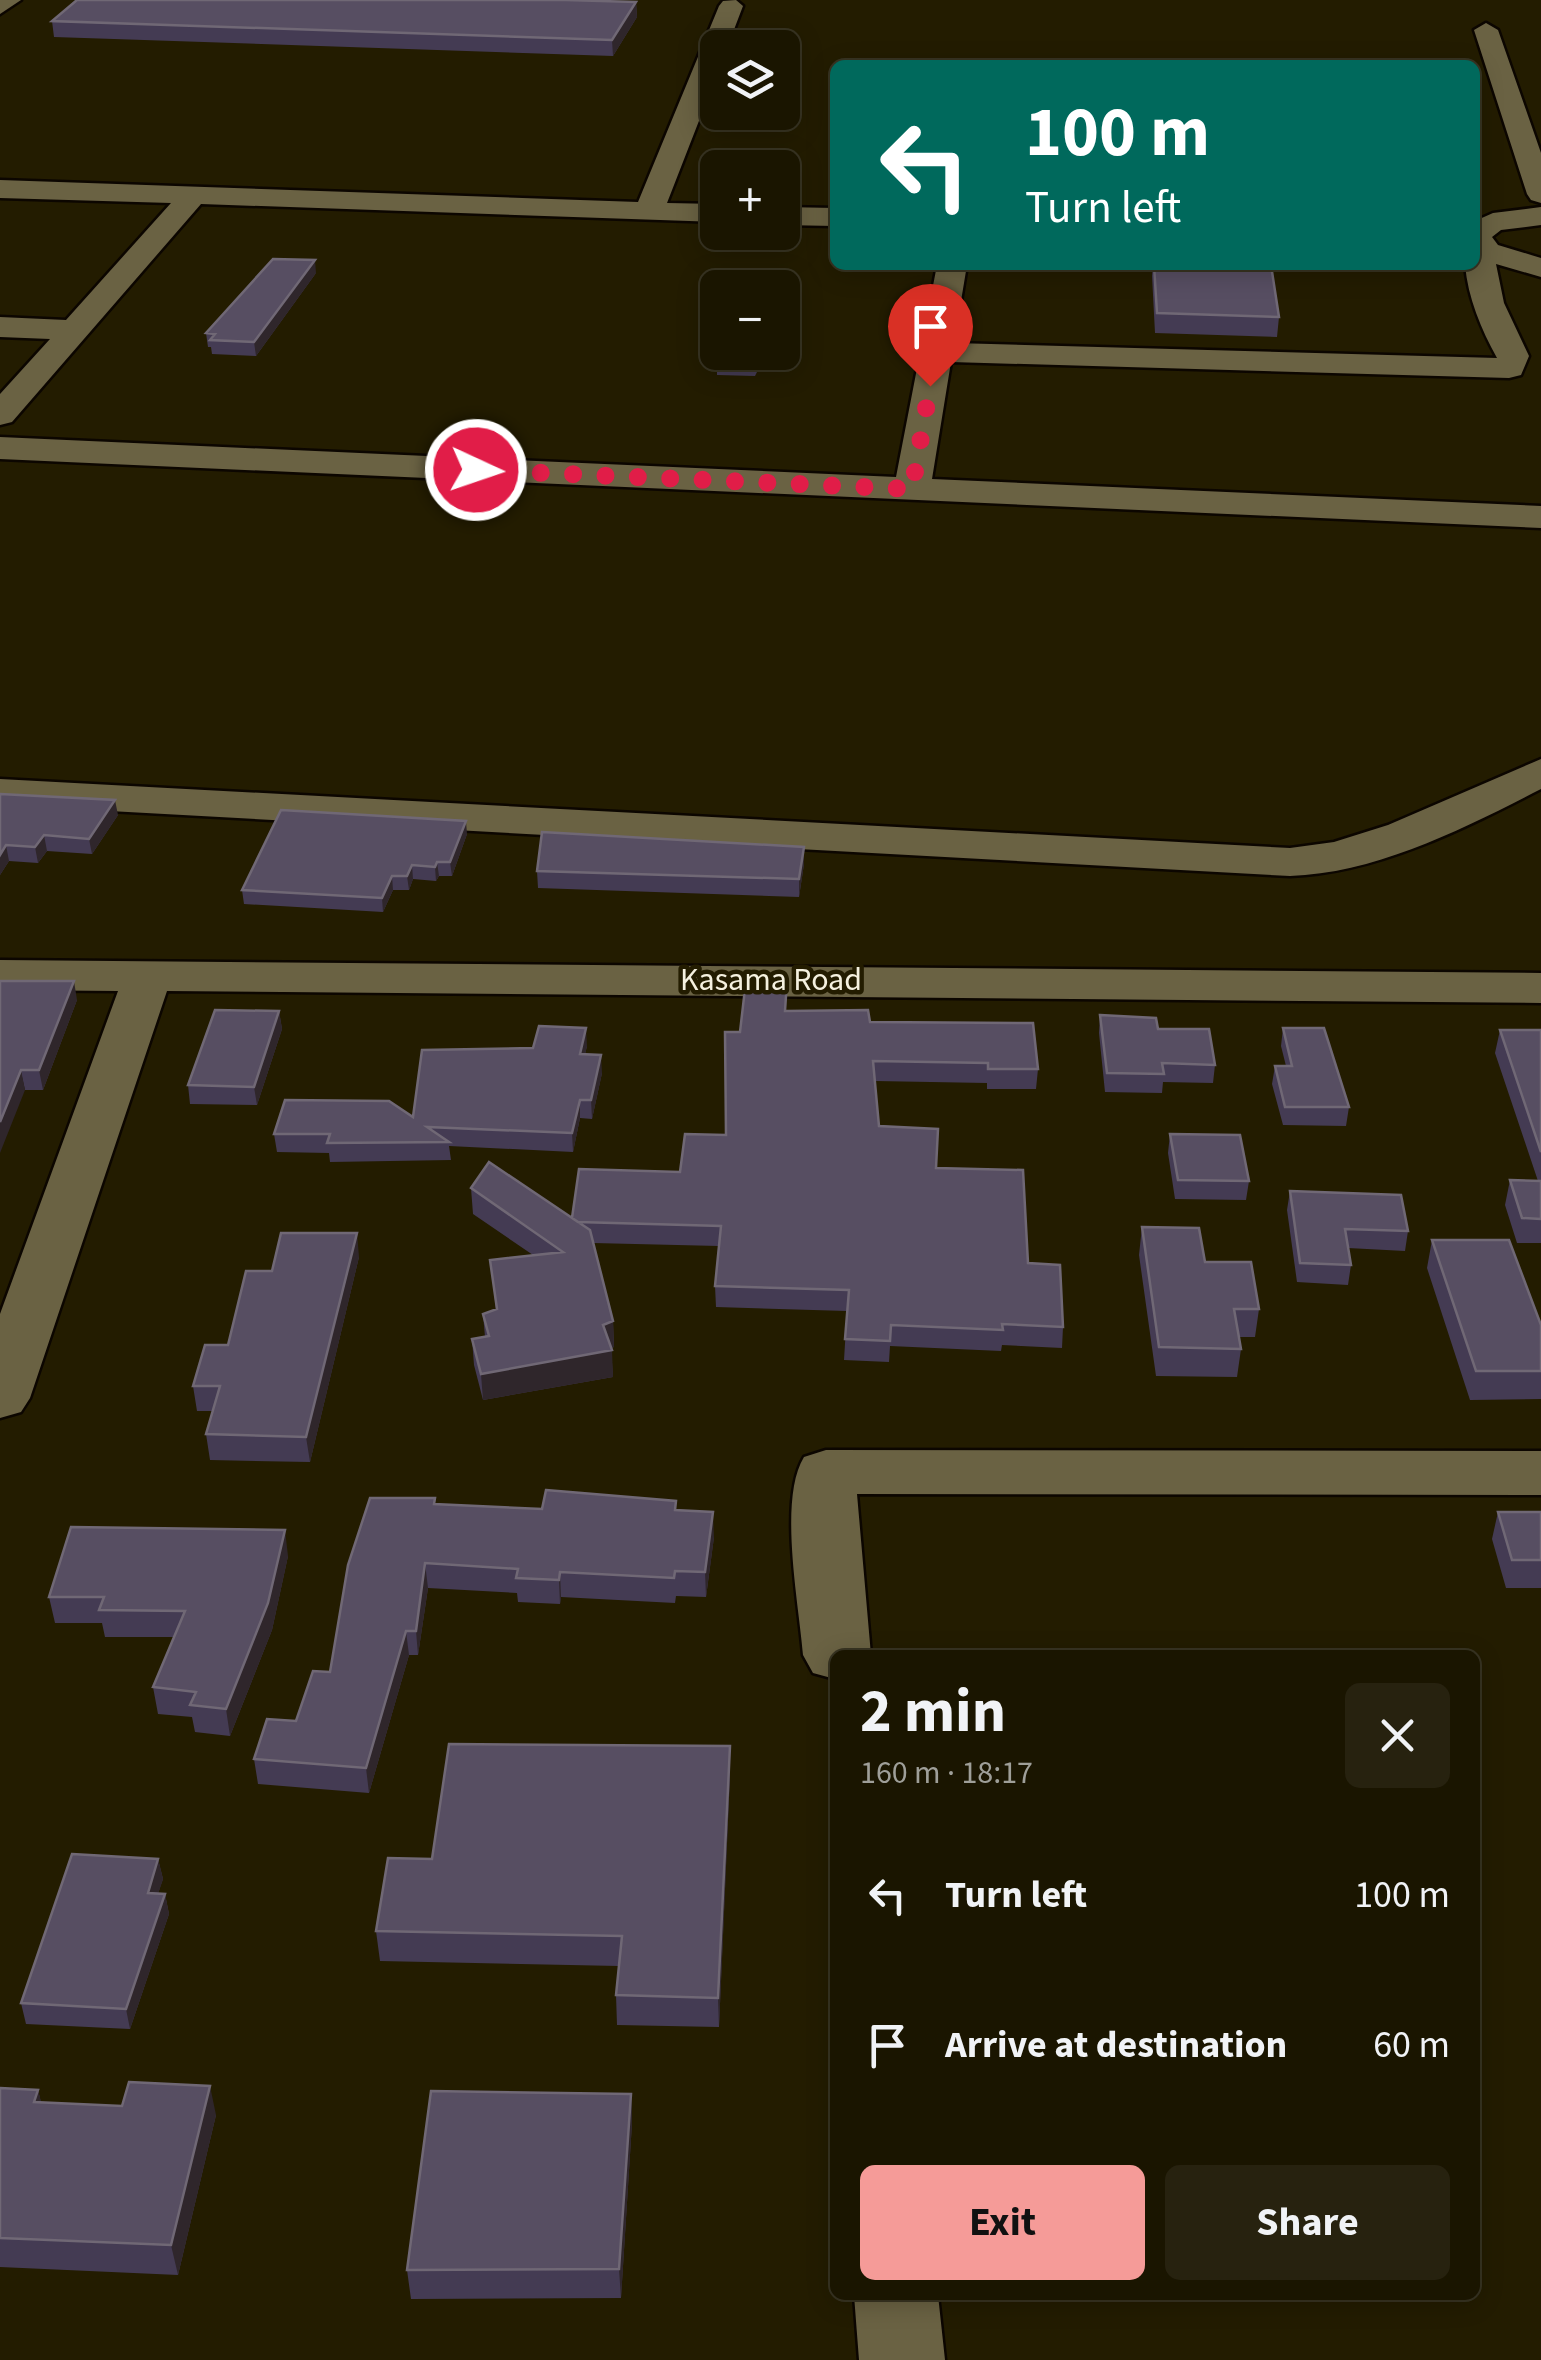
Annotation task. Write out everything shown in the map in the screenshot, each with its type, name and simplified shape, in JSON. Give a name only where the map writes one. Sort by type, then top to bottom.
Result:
[{"type":"street","points":[[0,6],[9,0]]},
{"type":"street","points":[[650,211],[731,6]]},
{"type":"street","points":[[1486,30],[1541,194]]},
{"type":"street","points":[[0,188],[700,212]]},
{"type":"street","points":[[0,415],[194,195]]},
{"type":"street","points":[[800,216],[830,217]]},
{"type":"street","points":[[1480,229],[1493,222],[1541,216]]},
{"type":"street","points":[[1480,244],[1497,256],[1541,268]]},
{"type":"street","points":[[912,489],[951,270]]},
{"type":"street","points":[[1480,270],[1489,313],[1523,363]]},
{"type":"street","points":[[0,326],[75,330]]},
{"type":"street","points":[[936,352],[1523,363]]},
{"type":"street","points":[[0,448],[1541,517]]},
{"type":"street","points":[[0,792],[1264,863],[1316,860],[1396,835],[1472,808],[1541,772]]},
{"type":"street","name":"Kasama Road","points":[[0,975],[1541,988]]},
{"type":"street","points":[[0,1398],[147,978]]},
{"type":"street","points":[[838,1650],[826,1525],[826,1472],[1541,1473]]},
{"type":"street","points":[[896,2300],[902,2360]]},
{"type":"building","points":[[77,0],[636,2],[612,40],[52,21]]},
{"type":"building","points":[[273,259],[315,260],[254,342],[210,340],[215,334],[206,333]]},
{"type":"building","points":[[1154,270],[1272,270],[1279,317],[1157,313]]},
{"type":"building","points":[[0,794],[115,800],[89,839],[44,835],[35,847],[6,845],[0,855]]},
{"type":"building","points":[[281,810],[466,821],[450,862],[437,862],[435,867],[412,865],[407,876],[392,876],[382,898],[242,890]]},
{"type":"building","points":[[542,832],[804,847],[799,879],[537,871]]},
{"type":"building","points":[[746,980],[787,981],[785,1011],[868,1010],[870,1022],[1033,1023],[1038,1069],[988,1069],[988,1063],[873,1061],[879,1126],[938,1129],[936,1168],[1023,1170],[1028,1263],[1060,1265],[1063,1327],[1002,1324],[1003,1330],[891,1325],[890,1341],[845,1339],[849,1290],[715,1286],[721,1226],[578,1222],[572,1218],[579,1169],[680,1172],[685,1134],[726,1135],[725,1032],[740,1032]]},
{"type":"building","points":[[0,981],[74,981],[39,1070],[21,1070],[0,1122]]},
{"type":"building","points":[[215,1010],[279,1011],[254,1087],[188,1085]]},
{"type":"building","points":[[1100,1015],[1156,1018],[1158,1029],[1209,1029],[1215,1065],[1162,1063],[1164,1074],[1107,1073]]},
{"type":"building","points":[[539,1026],[586,1028],[580,1054],[601,1055],[591,1100],[580,1100],[572,1133],[427,1127],[449,1142],[327,1143],[330,1134],[274,1134],[285,1100],[389,1101],[413,1117],[422,1050],[533,1048]]},
{"type":"building","points":[[1283,1028],[1324,1028],[1349,1107],[1285,1107],[1275,1066],[1292,1066]]},
{"type":"building","points":[[1500,1030],[1541,1030],[1541,1152]]},
{"type":"building","points":[[1170,1134],[1240,1135],[1249,1181],[1178,1180]]},
{"type":"building","points":[[489,1162],[590,1230],[613,1321],[603,1325],[612,1350],[481,1374],[472,1339],[489,1336],[483,1314],[497,1309],[490,1260],[563,1252],[471,1188]]},
{"type":"building","points":[[1510,1180],[1541,1181],[1541,1219],[1522,1218]]},
{"type":"building","points":[[1290,1191],[1401,1195],[1408,1231],[1345,1229],[1351,1265],[1300,1263]]},
{"type":"building","points":[[1142,1227],[1199,1228],[1205,1262],[1251,1262],[1259,1309],[1234,1309],[1241,1349],[1159,1347]]},
{"type":"building","points":[[281,1233],[357,1233],[306,1437],[206,1434],[220,1386],[193,1386],[205,1345],[228,1345],[246,1271],[272,1271]]},
{"type":"building","points":[[1432,1240],[1509,1240],[1541,1325],[1541,1371],[1476,1371]]},
{"type":"building","points":[[546,1490],[676,1501],[675,1510],[713,1512],[705,1572],[675,1571],[674,1578],[560,1572],[559,1580],[516,1578],[518,1569],[425,1563],[416,1631],[406,1631],[366,1768],[254,1759],[267,1719],[296,1721],[313,1671],[330,1672],[348,1565],[370,1498],[435,1498],[434,1504],[542,1509]]},
{"type":"building","points":[[1498,1512],[1541,1512],[1541,1560],[1512,1560]]},
{"type":"building","points":[[71,1527],[285,1530],[268,1603],[226,1709],[190,1705],[196,1692],[153,1687],[185,1611],[99,1610],[104,1597],[49,1597]]},
{"type":"building","points":[[449,1744],[730,1746],[718,1998],[616,1995],[622,1936],[376,1931],[388,1858],[432,1859]]},
{"type":"building","points":[[72,1854],[158,1859],[148,1893],[165,1894],[126,2009],[21,2003]]},
{"type":"building","points":[[129,2082],[210,2086],[171,2245],[0,2238],[0,2088],[38,2090],[34,2102],[122,2106]]},
{"type":"building","points":[[431,2091],[631,2094],[619,2269],[407,2270]]},
{"type":"route","points":[[476,470],[912,489],[930,386]]}]
